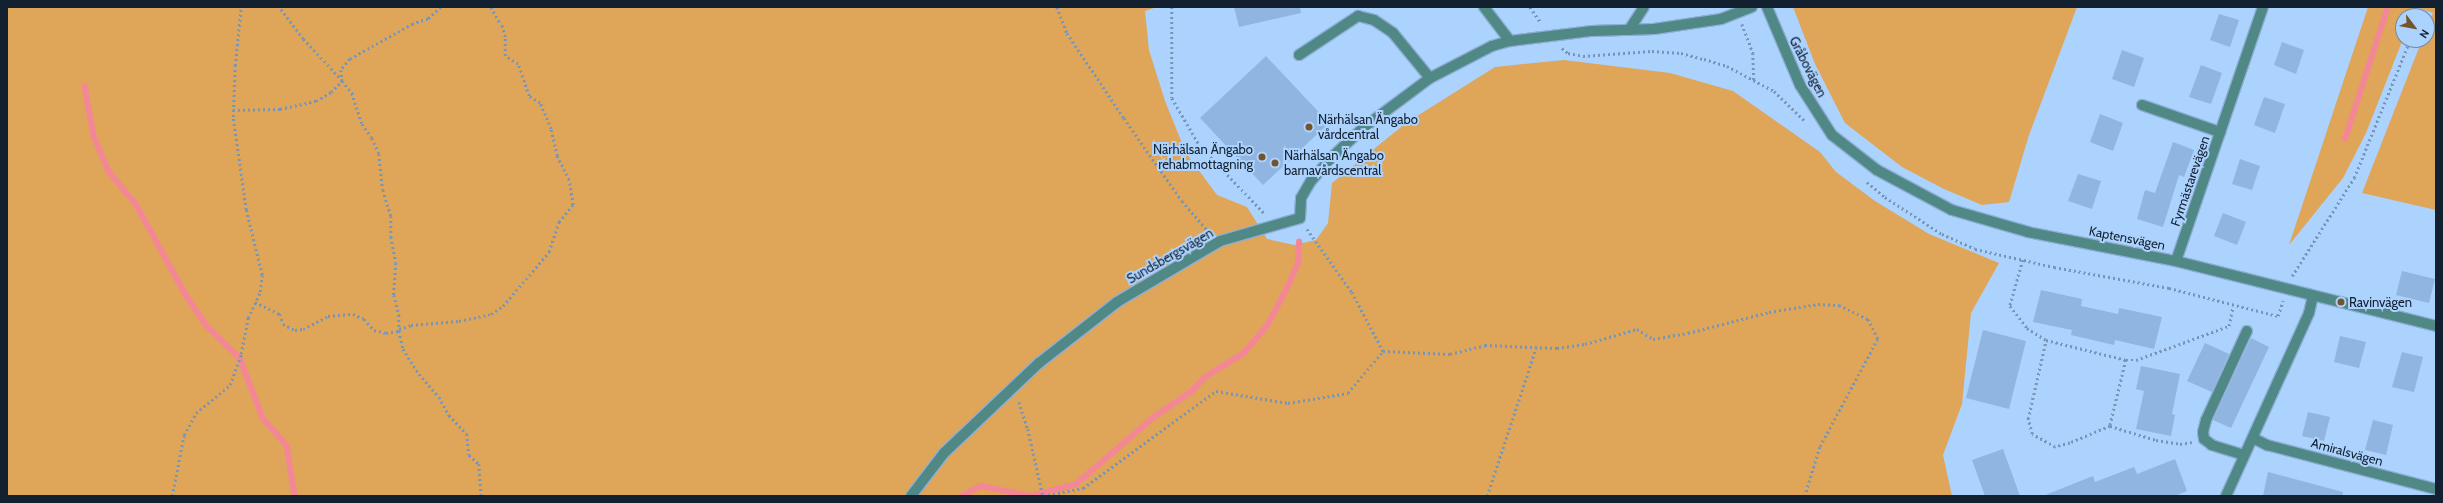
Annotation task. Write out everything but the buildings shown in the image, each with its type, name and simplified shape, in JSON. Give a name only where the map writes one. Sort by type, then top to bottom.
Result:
[{"type":"street","points":[[1484,7],[1510,41]]},
{"type":"street","points":[[1629,30],[1644,7]]},
{"type":"street","points":[[1300,218],[1301,198],[1311,181],[1329,160],[1363,128],[1430,78],[1492,46],[1510,41],[1585,32],[1654,29],[1721,19],[1738,14],[1752,7]]},
{"type":"street","name":"Gråbovägen","points":[[1767,7],[1800,86],[1832,135]]},
{"type":"street","name":"Fyrmästarevägen","points":[[2176,261],[2263,7]]},
{"type":"street","points":[[1299,55],[1358,16],[1374,20],[1393,33],[1430,78]]},
{"type":"street","name":"Fyrmästarevägen","points":[[2142,105],[2220,132]]},
{"type":"street","name":"Kaptensvägen","points":[[1832,135],[1877,170],[1952,210],[2028,232],[2176,261],[2287,290],[2436,326]]},
{"type":"street","name":"Sundsbergsvägen","points":[[911,496],[944,453],[1039,363],[1117,302],[1220,241],[1300,218]]},
{"type":"street","points":[[2226,496],[2309,313],[2313,296]]},
{"type":"street","points":[[2244,455],[2212,444],[2204,439],[2206,420],[2247,331]]},
{"type":"street","name":"Amiralsvägen","points":[[2253,438],[2267,445],[2436,489]]},
{"type":"path","points":[[172,496],[184,435],[196,413],[230,385],[241,354],[248,318],[260,292],[262,275],[246,210],[233,110],[234,66],[241,7]]},
{"type":"path","points":[[279,7],[303,39],[342,80],[352,93],[362,124],[372,138],[379,154],[396,263],[394,295],[399,315],[399,330],[403,349],[418,374],[439,397],[449,415],[468,434],[469,455],[479,464],[481,496]]},
{"type":"path","points":[[342,80],[340,70],[350,59],[412,24],[428,19],[441,7]]},
{"type":"path","points":[[255,302],[280,314],[283,324],[295,330],[303,329],[328,316],[353,314],[364,319],[374,330],[386,332],[399,330],[411,325],[472,319],[485,316],[497,310],[531,275],[549,252],[559,222],[573,205],[569,180],[557,156],[551,129],[540,103],[529,96],[518,64],[505,56],[505,38],[502,24],[491,7]]},
{"type":"path","points":[[1057,7],[1067,33],[1124,118],[1182,201],[1205,229],[1220,241]]},
{"type":"path","points":[[1172,7],[1172,98],[1200,146],[1263,213],[1270,214]]},
{"type":"path","points":[[1738,14],[1753,53],[1754,80]]},
{"type":"path","points":[[2278,316],[2287,290],[2301,259],[2354,178],[2407,48]]},
{"type":"path","points":[[233,110],[280,109],[316,101],[331,92],[342,80]]},
{"type":"path","points":[[1300,218],[1352,292],[1383,351]]},
{"type":"path","points":[[2023,260],[2010,306],[2027,328],[2046,340],[2126,360],[2136,360],[2230,326],[2233,306]]},
{"type":"path","points":[[1383,351],[1450,354],[1484,346],[1557,348],[1585,344],[1637,329],[1653,339],[1688,333],[1769,312],[1818,304],[1839,305],[1868,319],[1878,339],[1820,447],[1805,496]]},
{"type":"path","points":[[2046,340],[2028,419],[2032,434],[2055,447],[2070,443],[2110,426],[2156,440],[2180,444],[2204,439]]},
{"type":"path","points":[[1487,496],[1536,348]]},
{"type":"path","points":[[1014,387],[1028,429],[1043,494],[1083,488],[1216,391],[1288,403],[1348,393],[1383,351]]},
{"type":"path","points":[[2110,426],[2126,360]]},
{"type":"shaded area","points":[[7,7],[1157,7],[1145,11],[1149,50],[1165,101],[1186,153],[1217,195],[1247,207],[1267,239],[1294,245],[1316,240],[1328,223],[1332,183],[1406,123],[1495,67],[1564,60],[1670,73],[1733,91],[1820,152],[1836,172],[1875,201],[1929,234],[1999,263],[1971,313],[1962,404],[1943,455],[1952,496],[7,496]]},
{"type":"shaded area","points":[[1793,7],[2077,7],[2029,135],[2009,202],[1982,205],[1944,189],[1902,167],[1845,123],[1815,64]]},
{"type":"shaded area","points":[[2368,7],[2416,7],[2395,8],[2395,48],[2399,48],[2366,133],[2343,178],[2289,245]]},
{"type":"shaded area","points":[[2416,7],[2436,7],[2436,210],[2362,193],[2419,48],[2435,48],[2435,8]]},
{"type":"waterway","points":[[2345,139],[2388,7]]},
{"type":"waterway","points":[[85,86],[94,136],[109,172],[136,204],[186,295],[207,326],[240,358],[263,418],[287,446],[295,496]]},
{"type":"waterway","points":[[1031,496],[1076,484],[1154,417],[1192,391],[1205,377],[1244,353],[1267,326],[1287,288],[1298,263],[1299,242]]},
{"type":"waterway","points":[[962,496],[981,486],[1030,496]]},
{"type":"place","name":"Närhälsan Ängabo vårdcentral","points":[[1309,127]]},
{"type":"place","name":"Närhälsan Ängabo rehabmottagning","points":[[1262,157]]},
{"type":"place","name":"Närhälsan Ängabo barnavårdscentral","points":[[1275,163]]},
{"type":"place","name":"Ravinvägen","points":[[2341,302]]}]
